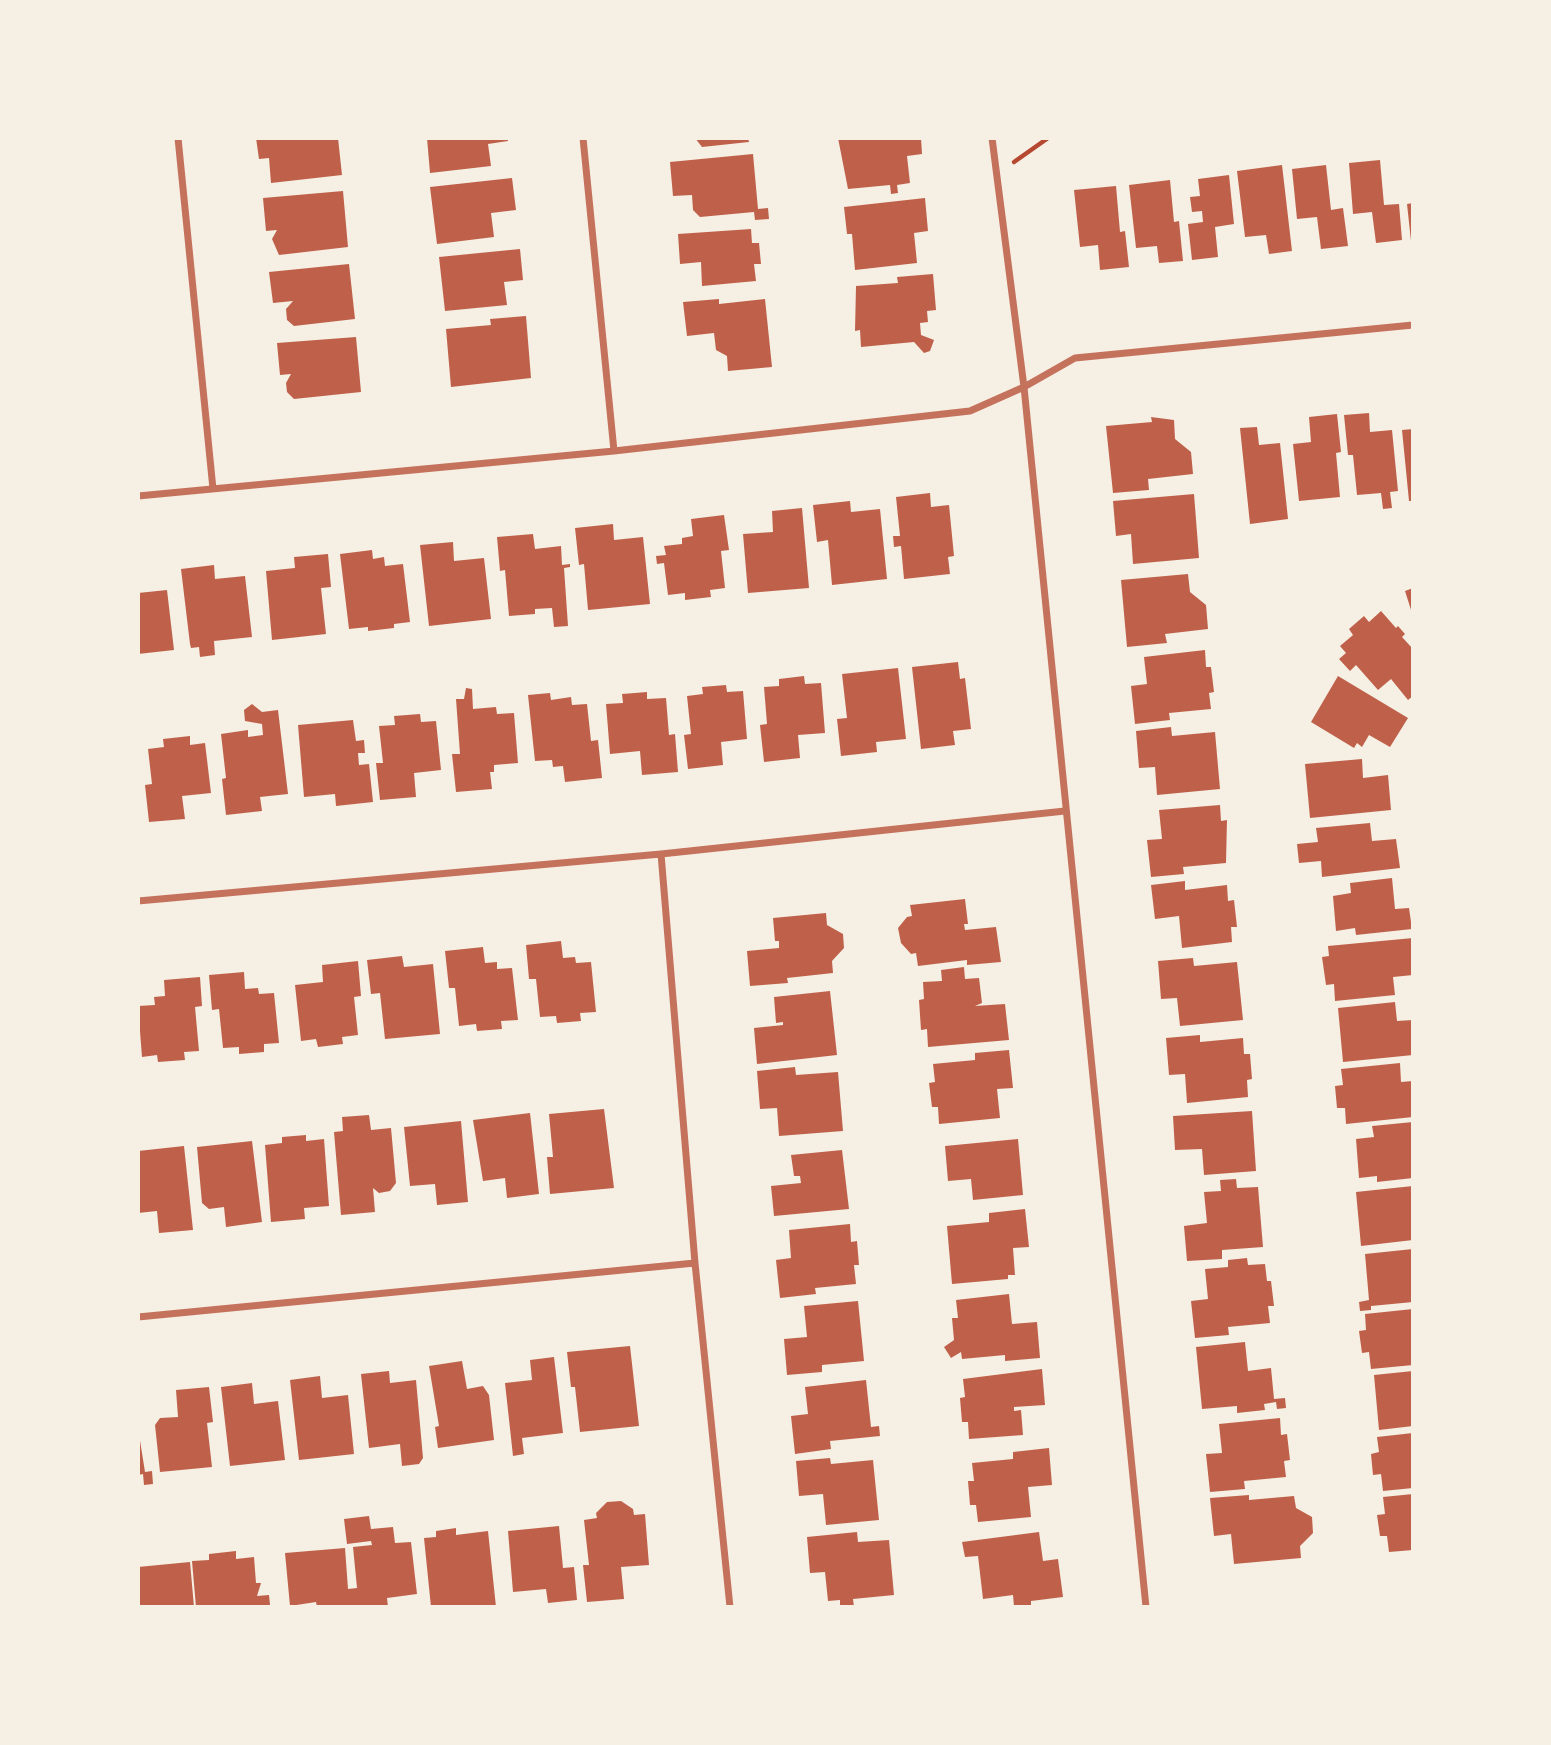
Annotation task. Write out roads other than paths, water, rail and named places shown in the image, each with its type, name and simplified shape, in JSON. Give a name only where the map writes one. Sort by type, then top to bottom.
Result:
[{"type":"street","points":[[178,138],[213,489]]},
{"type":"street","points":[[583,138],[614,451]]},
{"type":"street","points":[[992,138],[1024,387],[1146,1607]]},
{"type":"street","points":[[138,496],[614,451],[970,411],[1024,387],[1075,358],[1413,325]]},
{"type":"street","points":[[138,901],[661,854],[1065,811]]},
{"type":"street","points":[[661,854],[695,1263],[730,1607]]},
{"type":"street","points":[[138,1317],[695,1263]]}]
